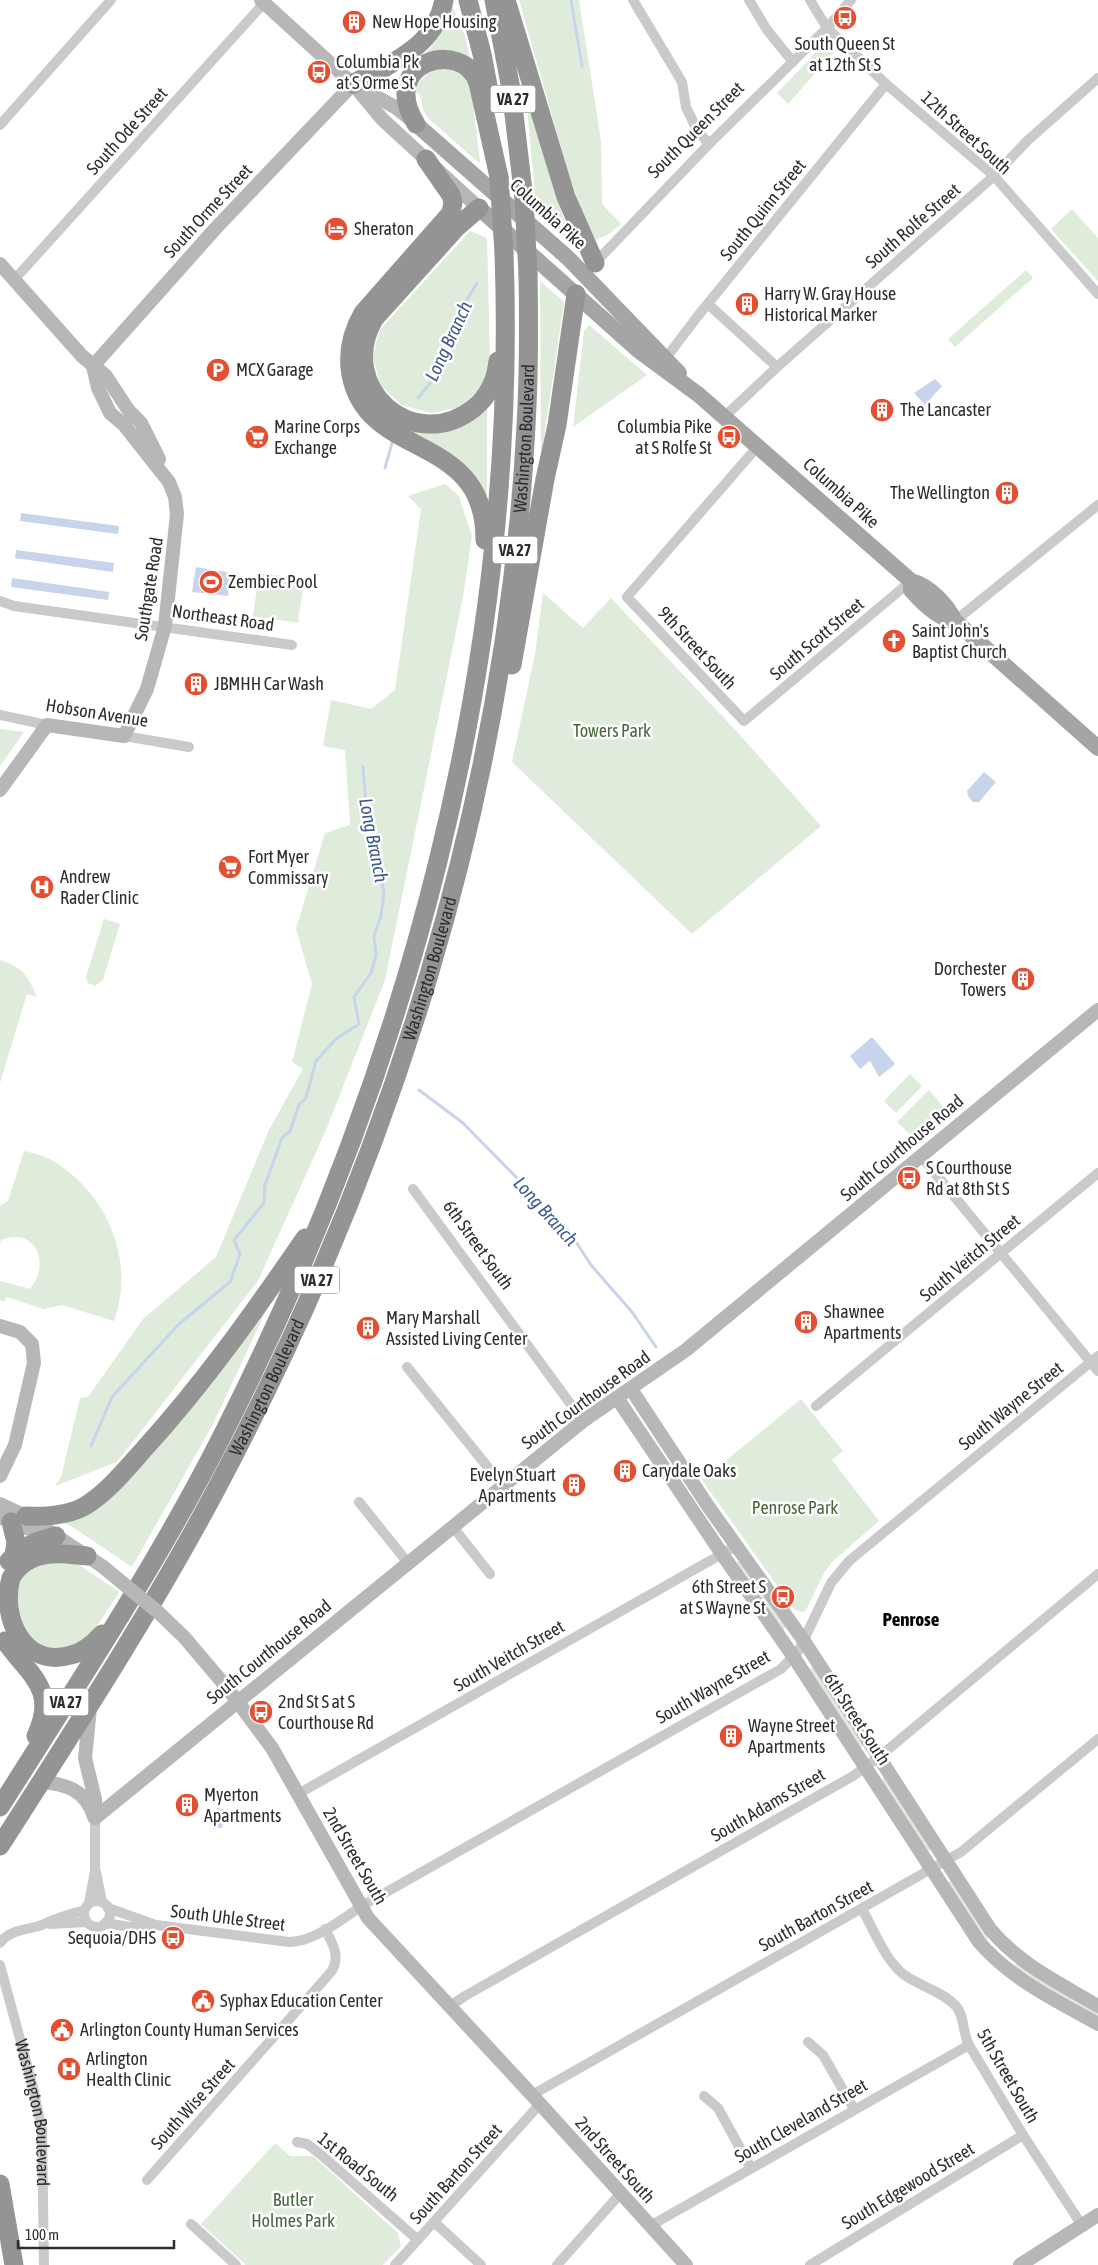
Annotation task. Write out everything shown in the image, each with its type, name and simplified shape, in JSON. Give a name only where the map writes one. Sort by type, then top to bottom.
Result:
[{"type":"highway","points":[[353,84],[373,72],[385,68],[420,45],[437,23],[444,0]]},
{"type":"highway","name":"Washington Boulevard","points":[[0,1807],[119,1618],[168,1536],[226,1428],[288,1299],[325,1210],[364,1105],[412,960],[440,850],[461,755],[481,641],[496,527],[502,451],[506,337],[504,253],[499,176],[492,109],[468,0]]},
{"type":"highway","name":"Washington Boulevard","points":[[0,1846],[164,1584],[214,1493],[270,1384],[325,1263],[374,1138],[433,959],[468,824],[490,721],[516,540],[526,428],[528,274],[524,198],[511,89],[494,0]]},
{"type":"highway","points":[[506,0],[566,198],[590,269]]},
{"type":"highway","points":[[416,124],[405,99],[407,83],[413,73],[426,64],[442,60],[453,61],[465,66],[474,74],[478,83],[499,176]]},
{"type":"highway","points":[[426,159],[451,195],[453,206],[451,213],[363,313],[355,328],[350,345],[350,372],[358,396],[374,418],[387,429],[451,466],[469,483],[477,497],[483,513],[485,529],[481,641]]},
{"type":"highway","points":[[479,208],[461,222],[380,312],[366,335],[362,361],[367,380],[381,402],[396,414],[423,423],[443,422],[469,411],[487,393],[497,371],[498,303],[504,253]]},
{"type":"highway","points":[[468,824],[493,751],[510,675],[545,479],[557,425],[576,294]]},
{"type":"highway","points":[[0,1577],[14,1555],[16,1542],[7,1514],[58,1515],[77,1509],[94,1499],[113,1482],[160,1432],[210,1371],[257,1308],[325,1210]]},
{"type":"highway","points":[[14,1555],[32,1544],[56,1536]]},
{"type":"highway","points":[[94,1561],[45,1554],[32,1558],[16,1569],[6,1587],[3,1602],[4,1616],[9,1629],[17,1641],[31,1651],[48,1656],[64,1657],[90,1646],[119,1618]]},
{"type":"highway","points":[[0,1633],[38,1682],[44,1702],[40,1728],[13,1787]]},
{"type":"highway","points":[[0,1862],[15,1823]]},
{"type":"highway","points":[[0,2184],[14,2265]]},
{"type":"main road","name":"Columbia Pike","points":[[416,124],[590,269],[616,298],[642,333],[699,395]]},
{"type":"main road","name":"Columbia Pike","points":[[479,208],[659,367],[699,395],[911,581],[919,583],[948,608],[955,621],[1098,748]]},
{"type":"main road","name":"South Queen Street","points":[[576,294],[590,269]]},
{"type":"street","points":[[0,124],[111,0]]},
{"type":"street","points":[[633,0],[682,82],[686,107],[697,130],[709,144]]},
{"type":"street","points":[[749,0],[767,30],[794,62]]},
{"type":"street","name":"12th Street South","points":[[810,0],[827,28],[886,84],[994,176],[1098,294]]},
{"type":"street","name":"South Queen Street","points":[[590,269],[709,144],[827,28],[851,0]]},
{"type":"street","name":"Columbia Pike","points":[[263,1],[353,84],[382,119],[479,208]]},
{"type":"street","name":"South Ode Street","points":[[14,280],[263,1]]},
{"type":"street","name":"South Rolfe Street","points":[[724,416],[994,176],[1027,141],[1098,78]]},
{"type":"street","name":"Columbia Pike","points":[[353,84],[396,107],[416,124]]},
{"type":"street","name":"South Orme Street","points":[[93,366],[215,229],[353,84]]},
{"type":"street","name":"South Quinn Street","points":[[666,358],[886,84]]},
{"type":"street","name":"Southgate Road","points":[[0,264],[93,366],[98,388],[110,412],[124,424],[164,474],[175,497],[177,514],[165,626],[148,689],[124,736]]},
{"type":"street","points":[[708,304],[777,367]]},
{"type":"street","name":"9th Street South","points":[[744,721],[627,597],[758,446]]},
{"type":"street","points":[[955,621],[1098,505]]},
{"type":"street","name":"South Scott Street","points":[[744,721],[911,581]]},
{"type":"street","name":"Northeast Road","points":[[0,601],[14,606],[292,645]]},
{"type":"street","name":"Hobson Avenue","points":[[0,715],[47,725],[189,747]]},
{"type":"street","points":[[0,790],[47,725]]},
{"type":"street","name":"South Courthouse Road","points":[[95,1818],[583,1421],[674,1360],[714,1328],[1098,1010]]},
{"type":"street","points":[[921,1156],[1000,1254],[1094,1359],[1098,1371]]},
{"type":"street","name":"South Veitch Street","points":[[816,1406],[1098,1173]]},
{"type":"street","name":"6th Street South","points":[[413,1188],[583,1421]]},
{"type":"street","points":[[0,1326],[20,1332],[32,1344],[34,1363],[15,1445],[0,1476]]},
{"type":"street","name":"South Wayne Street","points":[[296,1942],[325,1930],[360,1907],[781,1669],[794,1656],[804,1641],[831,1584],[849,1561],[1094,1359]]},
{"type":"street","points":[[408,1367],[503,1486]]},
{"type":"street","name":"6th Street South","points":[[631,1389],[736,1546],[804,1641],[990,1929],[1004,1946],[1031,1967],[1098,2006]]},
{"type":"street","name":"6th Street South","points":[[617,1398],[722,1554],[794,1656],[980,1942],[997,1962],[1017,1978],[1098,2024]]},
{"type":"street","points":[[359,1502],[408,1563]]},
{"type":"street","name":"2nd Street South","points":[[7,1514],[56,1536],[94,1561],[158,1612],[184,1637],[238,1701],[272,1748],[360,1907],[368,1918],[686,2265]]},
{"type":"street","points":[[453,1527],[490,1574]]},
{"type":"street","name":"South Veitch Street","points":[[298,1794],[736,1546]]},
{"type":"street","name":"South Adams Street","points":[[450,2006],[460,1998],[866,1767],[1098,1574]]},
{"type":"street","points":[[87,1922],[86,1907],[95,1871],[96,1800],[85,1758],[90,1704]]},
{"type":"street","name":"South Barton Street","points":[[395,2265],[434,2222],[536,2100],[961,1852],[1098,1739]]},
{"type":"street","points":[[41,1782],[70,1787],[84,1799],[95,1818]]},
{"type":"street","points":[[0,1943],[6,1936],[14,1932],[39,1926],[87,1922],[95,1926],[105,1923],[110,1914],[105,1905],[95,1871]]},
{"type":"street","points":[[39,1926],[86,1907],[95,1901],[105,1905]]},
{"type":"street","name":"South Uhle Street","points":[[105,1905],[156,1925]]},
{"type":"street","name":"5th Street South","points":[[862,1909],[897,1967],[904,1974],[950,2000],[956,2007],[962,2016],[964,2035],[1023,2135],[1083,2227]]},
{"type":"street","name":"South Uhle Street","points":[[105,1923],[130,1927],[156,1925],[296,1942]]},
{"type":"street","name":"South Wise Street","points":[[147,2180],[333,1969],[336,1951],[325,1930]]},
{"type":"street","name":"Washington Boulevard","points":[[0,1965],[33,2087],[44,2140],[44,2265]]},
{"type":"street","points":[[808,2042],[823,2055],[854,2109]]},
{"type":"street","name":"South Cleveland Street","points":[[650,2226],[970,2045]]},
{"type":"street","points":[[704,2096],[718,2108],[751,2168]]},
{"type":"street","name":"South Edgewood Street","points":[[810,2265],[1023,2135]]},
{"type":"street","name":"1st Road South","points":[[298,2142],[307,2144],[319,2152],[418,2240]]},
{"type":"street","points":[[558,2265],[620,2194]]},
{"type":"street","points":[[1020,2265],[1098,2216]]},
{"type":"street","points":[[434,2222],[480,2265]]},
{"type":"street","points":[[191,2224],[236,2265]]},
{"type":"green space","points":[[519,0],[579,0],[601,141],[602,204],[621,224],[609,234],[596,240],[587,227],[567,168]]},
{"type":"green space","points":[[452,5],[466,39],[471,65],[422,57],[441,33]]},
{"type":"green space","points":[[822,46],[828,47],[834,52],[788,104],[777,93]]},
{"type":"green space","points":[[449,68],[464,76],[471,88],[479,163],[428,118],[423,110],[420,95],[415,92],[420,81],[428,74]]},
{"type":"green space","points":[[527,108],[530,108],[571,243],[537,214]]},
{"type":"green space","points":[[1072,209],[1098,238],[1098,281],[1051,229]]},
{"type":"green space","points":[[470,231],[487,238],[490,362],[480,389],[458,408],[431,413],[402,405],[380,385],[373,357],[379,331]]},
{"type":"green space","points":[[1026,270],[1033,278],[955,347],[948,339]]},
{"type":"green space","points":[[540,281],[564,302],[541,458]]},
{"type":"green space","points":[[589,325],[647,375],[573,427],[584,331]]},
{"type":"green space","points":[[373,402],[410,426],[487,404],[487,496],[483,496]]},
{"type":"green space","points":[[445,484],[459,496],[472,536],[463,597],[385,980],[326,1130],[258,1281],[117,1462],[55,1486],[61,1477],[80,1398],[88,1397],[143,1319],[216,1257],[269,1130],[303,1069],[292,1062],[312,984],[296,929],[325,833],[350,825],[345,750],[323,746],[331,700],[371,709],[395,690],[421,509],[408,496]]},
{"type":"green space","points":[[259,573],[304,579],[298,623],[253,616]]},
{"type":"green space","name":"Towers Park","points":[[543,593],[583,628],[611,598],[739,734],[821,826],[692,934],[512,762],[535,654]]},
{"type":"green space","points":[[0,729],[24,732],[0,766]]},
{"type":"green space","points":[[104,919],[120,924],[103,980],[95,986],[88,983],[86,977]]},
{"type":"green space","points":[[0,960],[20,969],[24,973],[37,997],[27,994],[0,1083]]},
{"type":"green space","points":[[910,1074],[922,1086],[896,1113],[884,1101]]},
{"type":"green space","points":[[929,1090],[950,1115],[918,1142],[897,1122]]},
{"type":"green space","points":[[24,1151],[56,1163],[77,1179],[91,1194],[111,1227],[117,1245],[121,1282],[119,1302],[114,1321],[62,1305],[44,1309],[6,1297],[5,1302],[0,1300],[0,1281],[30,1289],[39,1269],[39,1259],[31,1243],[23,1238],[13,1237],[1,1240],[0,1243],[0,1206],[8,1201]]},
{"type":"green space","points":[[273,1296],[213,1424],[132,1567],[74,1528],[54,1518],[79,1515]]},
{"type":"green space","name":"Penrose Park","points":[[801,1399],[843,1451],[832,1460],[879,1521],[832,1562],[824,1573],[806,1610],[802,1612],[794,1609],[702,1480]]},
{"type":"green space","points":[[45,1558],[74,1561],[119,1592],[98,1625],[80,1643],[69,1648],[57,1650],[44,1648],[22,1638],[11,1586],[22,1570]]},
{"type":"green space","points":[[742,1562],[786,1627],[783,1630],[736,1563]]},
{"type":"green space","points":[[813,1667],[864,1746],[861,1748],[810,1673],[810,1669]]},
{"type":"green space","points":[[884,1776],[931,1850],[928,1851],[881,1782]]},
{"type":"green space","points":[[950,1880],[989,1935],[986,1941],[947,1885]]},
{"type":"green space","points":[[1017,1963],[1098,2011],[1098,2019],[1012,1967]]},
{"type":"green space","name":"Butler Holmes Park","points":[[275,2143],[290,2156],[313,2156],[398,2233],[401,2246],[383,2265],[246,2265],[201,2224]]},
{"type":"water","points":[[935,379],[942,386],[925,405],[914,393]]},
{"type":"water","points":[[21,513],[119,526],[118,534],[20,521]]},
{"type":"water","points":[[16,550],[114,563],[113,572],[15,558]]},
{"type":"water","name":"Zembiec Pool","points":[[196,567],[231,573],[228,596],[192,592]]},
{"type":"water","points":[[12,578],[109,592],[108,600],[11,587]]},
{"type":"water","points":[[984,772],[996,782],[979,802],[973,802],[968,796],[967,791]]},
{"type":"water","points":[[872,1037],[895,1064],[879,1077],[870,1061],[860,1069],[850,1056]]},
{"type":"water","points":[[217,1808],[226,1810],[222,1828],[213,1827]]},
{"type":"waterway","name":"Long Branch","points":[[571,0],[582,66]]},
{"type":"waterway","name":"Long Branch","points":[[418,398],[435,377],[453,323],[477,283]]},
{"type":"waterway","name":"Long Branch","points":[[385,468],[392,443]]},
{"type":"waterway","points":[[91,1446],[112,1397],[179,1324],[230,1282],[240,1254],[234,1240],[264,1203],[265,1185],[282,1138],[290,1131],[299,1105],[306,1098],[316,1061],[336,1039],[359,1024],[354,997],[371,973],[376,955],[374,936],[381,916],[384,893],[366,804],[363,767]]},
{"type":"waterway","name":"Long Branch","points":[[419,1090],[463,1123],[569,1231],[591,1265],[632,1312],[656,1347]]},
{"type":"place","name":"South Queen St at 12th St S","points":[[845,18]]},
{"type":"place","name":"New Hope Housing","points":[[354,22]]},
{"type":"place","name":"Columbia Pk at S Orme St","points":[[319,72]]},
{"type":"place","name":"Sheraton","points":[[336,229]]},
{"type":"place","name":"Harry W. Gray House Historical Marker","points":[[747,304]]},
{"type":"place","name":"MCX Garage","points":[[218,370]]},
{"type":"place","name":"The Lancaster","points":[[882,410]]},
{"type":"place","name":"Marine Corps Exchange","points":[[257,437]]},
{"type":"place","name":"Columbia Pike at S Rolfe St","points":[[729,437]]},
{"type":"place","name":"The Wellington","points":[[1007,493]]},
{"type":"place","name":"Zembiec Pool","points":[[211,582]]},
{"type":"place","name":"Saint John's Baptist Church","points":[[894,641]]},
{"type":"place","name":"JBMHH Car Wash","points":[[196,684]]},
{"type":"place","name":"Fort Myer Commissary","points":[[230,867]]},
{"type":"place","name":"Andrew Rader Clinic","points":[[42,887]]},
{"type":"place","name":"Dorchester Towers","points":[[1023,979]]},
{"type":"place","name":"S Courthouse Rd at 8th St S","points":[[909,1178]]},
{"type":"place","name":"Shawnee Apartments","points":[[806,1322]]},
{"type":"place","name":"Mary Marshall Assisted Living Center","points":[[368,1328]]},
{"type":"place","name":"Carydale Oaks","points":[[625,1471]]},
{"type":"place","name":"Evelyn Stuart Apartments","points":[[574,1485]]},
{"type":"place","name":"6th Street S at S Wayne St","points":[[783,1597]]},
{"type":"place","name":"2nd St S at S Courthouse Rd","points":[[261,1712]]},
{"type":"place","name":"Wayne Street Apartments","points":[[731,1736]]},
{"type":"place","name":"Myerton Apartments","points":[[187,1805]]},
{"type":"place","name":"Sequoia/DHS","points":[[173,1938]]},
{"type":"place","name":"Syphax Education Center","points":[[203,2001]]},
{"type":"place","name":"Arlington County Human Services","points":[[62,2030]]},
{"type":"place","name":"Arlington Health Clinic","points":[[69,2069]]},
{"type":"district","name":"Penrose","points":[[911,1619]]}]
